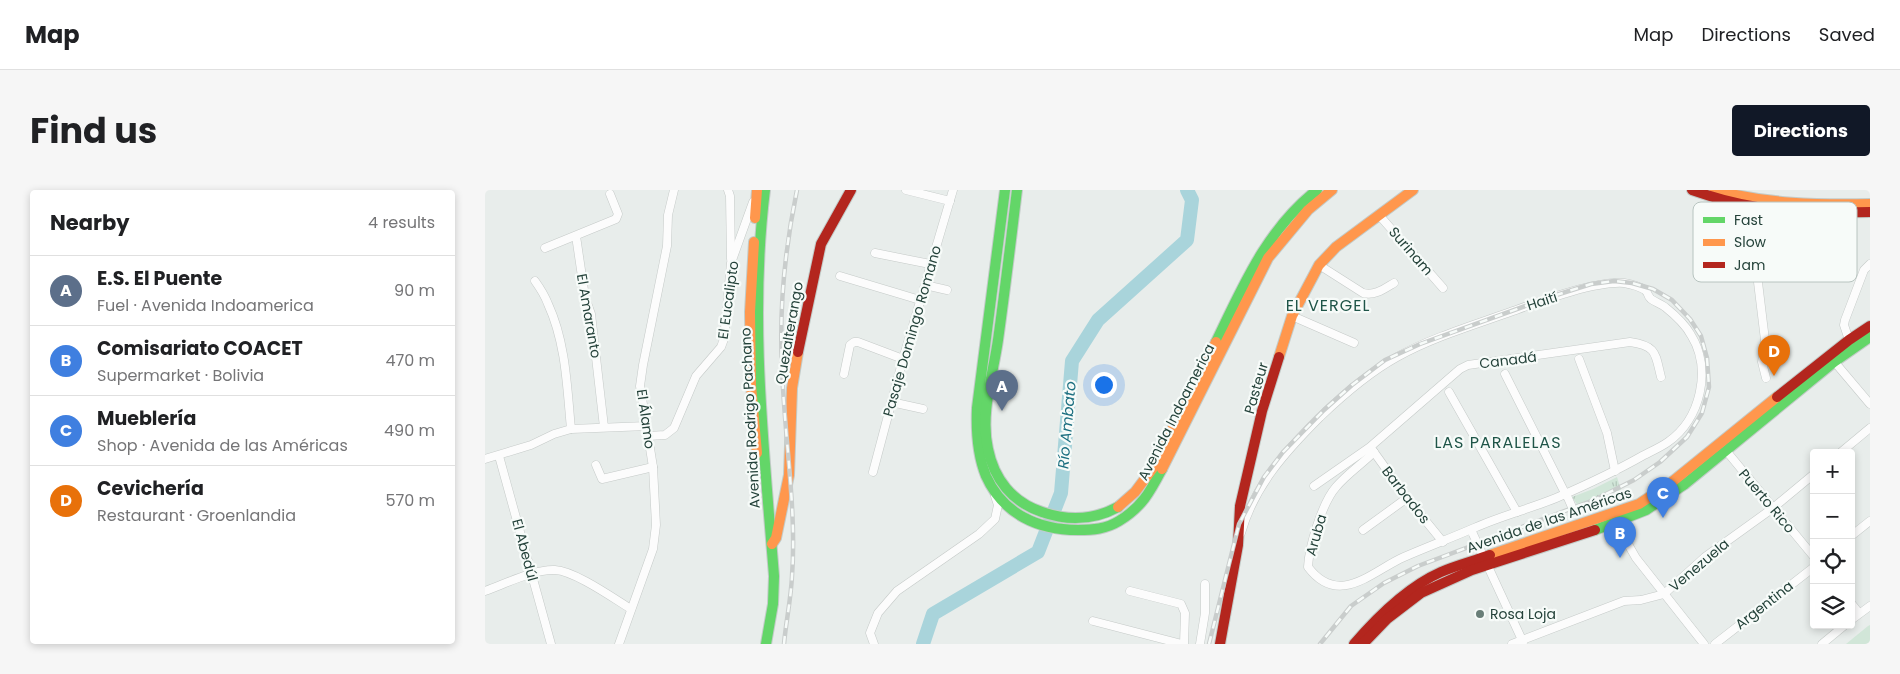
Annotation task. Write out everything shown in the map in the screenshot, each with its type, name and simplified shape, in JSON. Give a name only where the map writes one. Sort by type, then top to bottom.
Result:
[{"type":"main road","name":"Quezalterango","points":[[770,547],[776,538],[789,475],[794,374],[821,244],[851,190]]},
{"type":"main road","name":"Avenida Indoamerica","points":[[1005,190],[975,429],[981,465],[993,489],[1006,507],[1027,521],[1045,528],[1064,531],[1107,527],[1129,515],[1148,496],[1156,471],[1268,239],[1291,213],[1317,190]]},
{"type":"main road","name":"Avenida Indoamerica","points":[[1017,190],[985,432],[987,449],[1001,483],[1015,500],[1032,510],[1064,519],[1093,518],[1110,512],[1124,504],[1156,471],[1268,258],[1308,210],[1332,190]]},
{"type":"main road","name":"Pasteur","points":[[1220,644],[1238,545],[1240,506],[1263,411],[1292,316],[1319,265],[1335,247],[1413,190]]},
{"type":"main road","points":[[1692,190],[1727,202],[1748,199]]},
{"type":"main road","points":[[1715,190],[1748,199],[1772,202]]},
{"type":"main road","name":"Avenida Rodrigo Pachano","points":[[759,191],[762,214],[758,323],[759,376],[773,576],[773,604],[766,644]]},
{"type":"main road","name":"Avenida Rodrigo Pachano","points":[[759,191],[750,312],[751,385],[766,588],[764,623],[760,644]]},
{"type":"main road","points":[[1857,204],[1870,204]]},
{"type":"main road","points":[[1857,212],[1870,212]]},
{"type":"main road","name":"Avenida de las Américas","points":[[1363,644],[1387,619],[1421,593],[1482,556],[1646,510],[1659,502],[1685,484],[1722,447],[1831,359],[1849,340],[1870,326]]},
{"type":"main road","name":"Avenida de las Américas","points":[[1831,359],[1870,337]]},
{"type":"main road","name":"Avenida de las Américas","points":[[1354,644],[1384,611],[1420,584],[1441,572],[1482,556],[1579,526],[1613,519]]},
{"type":"street","name":"El Álamo","points":[[619,644],[653,549],[656,525],[653,467],[641,394],[641,378],[667,246],[668,215],[674,190]]},
{"type":"street","points":[[728,190],[730,196],[731,263]]},
{"type":"street","points":[[906,190],[950,202]]},
{"type":"street","name":"Pasaje Domingo Romano","points":[[873,472],[903,359],[953,190]]},
{"type":"street","name":"El Eucalipto","points":[[648,436],[665,435],[674,428],[696,376],[721,347],[724,339],[731,263],[759,191]]},
{"type":"street","points":[[545,248],[616,219],[617,214],[610,194]]},
{"type":"street","name":"Surinam","points":[[1379,215],[1443,288]]},
{"type":"street","name":"El Amaranto","points":[[576,236],[585,297],[591,314],[604,427]]},
{"type":"street","points":[[875,253],[930,264]]},
{"type":"street","points":[[1849,340],[1844,325],[1845,320],[1864,270],[1870,264]]},
{"type":"street","points":[[1319,265],[1369,295],[1377,293],[1394,283]]},
{"type":"street","points":[[840,276],[920,300]]},
{"type":"street","points":[[535,280],[548,304],[557,328],[565,366],[571,429]]},
{"type":"street","points":[[1758,282],[1765,340],[1762,362],[1766,378]]},
{"type":"street","name":"Haití","points":[[1238,545],[1243,527],[1256,496],[1273,467],[1289,448],[1334,403],[1369,374],[1414,349],[1544,300],[1605,285],[1626,283],[1646,291],[1651,298],[1673,313],[1687,329],[1699,352],[1702,375],[1700,392],[1692,416],[1681,431],[1668,443],[1566,496],[1517,512]]},
{"type":"street","points":[[925,285],[947,290]]},
{"type":"street","points":[[1292,316],[1354,343]]},
{"type":"street","points":[[843,374],[850,345],[854,342],[903,359]]},
{"type":"street","name":"Canadá","points":[[1314,486],[1372,450],[1460,369],[1478,363],[1497,362],[1630,342],[1646,344],[1651,349],[1655,355],[1661,377]]},
{"type":"street","points":[[1579,358],[1605,426],[1615,471]]},
{"type":"street","points":[[1831,359],[1870,404]]},
{"type":"street","points":[[1505,374],[1575,514],[1579,526]]},
{"type":"street","points":[[1443,542],[1472,532],[1517,512],[1449,392]]},
{"type":"street","points":[[891,402],[923,409]]},
{"type":"street","points":[[485,459],[531,445],[554,434],[571,429],[647,426]]},
{"type":"street","points":[[1845,449],[1870,428]]},
{"type":"street","name":"Puerto Rico","points":[[1722,447],[1810,553]]},
{"type":"street","name":"Barbados","points":[[1372,450],[1407,498],[1443,542]]},
{"type":"street","name":"Aruba","points":[[1372,450],[1335,488],[1320,514],[1308,568],[1314,575],[1331,584],[1352,584],[1363,581],[1401,558],[1443,542]]},
{"type":"street","name":"El Abedúl","points":[[499,456],[551,644]]},
{"type":"street","points":[[596,465],[602,479],[653,467]]},
{"type":"street","name":"Venezuela","points":[[1512,644],[1523,642],[1624,601],[1641,600],[1664,594],[1705,557],[1773,508],[1810,477]]},
{"type":"street","points":[[874,644],[871,633],[878,613],[897,592],[979,534],[995,519],[998,505],[993,489]]},
{"type":"street","points":[[1363,530],[1407,498]]},
{"type":"street","points":[[1613,519],[1636,558],[1704,644]]},
{"type":"street","points":[[1855,533],[1870,521]]},
{"type":"street","points":[[1472,532],[1523,642]]},
{"type":"street","name":"Argentina","points":[[1715,644],[1810,570]]},
{"type":"street","points":[[485,591],[532,574],[546,571],[563,572],[593,586],[631,608]]},
{"type":"street","points":[[1199,644],[1205,613],[1205,584]]},
{"type":"street","points":[[1093,621],[1183,644],[1185,613],[1181,604],[1130,591]]},
{"type":"street","points":[[1855,616],[1870,606]]},
{"type":"street","points":[[1855,608],[1859,613]]},
{"type":"street","points":[[1822,644],[1840,629]]},
{"type":"green space","points":[[1617,477],[1621,490],[1578,506],[1572,497],[1593,489]]},
{"type":"green space","points":[[1870,625],[1870,644],[1846,644],[1868,626]]},
{"type":"waterway","name":"Río Ambato","points":[[923,644],[933,614],[1038,552],[1061,493],[1072,361],[1098,320],[1187,240],[1192,200],[1187,190]]},
{"type":"railway","points":[[784,644],[791,585],[793,525],[783,393],[781,323],[786,256],[797,190]]},
{"type":"railway","points":[[1209,644],[1239,524],[1264,477],[1283,452],[1324,410],[1352,385],[1385,360],[1420,344],[1591,284],[1614,281],[1632,283],[1653,289],[1672,300],[1690,319],[1701,336],[1707,358],[1709,387],[1702,413],[1687,437],[1660,462],[1634,480],[1594,500],[1418,566],[1384,583],[1351,606],[1320,644]]},
{"type":"traffic: fast","points":[[765,190],[760,238],[758,335],[774,576],[773,604],[766,644]]},
{"type":"traffic: fast","points":[[1005,190],[977,408],[979,451],[983,468],[993,489],[1012,510],[1036,523],[1063,529],[1094,529],[1114,524],[1134,510],[1149,492],[1162,469]]},
{"type":"traffic: fast","points":[[1017,190],[1006,284],[986,408],[986,436],[991,460],[1006,488],[1013,496],[1031,508],[1061,517],[1081,518],[1100,515],[1118,507]]},
{"type":"traffic: fast","points":[[1216,342],[1236,300],[1270,240],[1299,205],[1317,190]]},
{"type":"traffic: fast","points":[[1595,530],[1646,510],[1685,484],[1834,362],[1870,337]]},
{"type":"traffic: slow","points":[[755,218],[757,190]]},
{"type":"traffic: slow","points":[[1162,469],[1268,258],[1308,210],[1332,190]]},
{"type":"traffic: slow","points":[[1279,357],[1292,316],[1319,265],[1336,247],[1413,190]]},
{"type":"traffic: slow","points":[[1715,190],[1734,195],[1782,202]]},
{"type":"traffic: slow","points":[[1857,204],[1870,204]]},
{"type":"traffic: slow","points":[[754,242],[750,312],[751,385],[757,453]]},
{"type":"traffic: slow","points":[[1118,507],[1135,492],[1153,468],[1216,342]]},
{"type":"traffic: slow","points":[[772,544],[776,538],[789,475],[792,388],[798,352]]},
{"type":"traffic: slow","points":[[1490,555],[1639,504],[1672,482],[1777,397]]},
{"type":"traffic: jam","points":[[798,352],[821,244],[851,190]]},
{"type":"traffic: jam","points":[[1692,190],[1733,202]]},
{"type":"traffic: jam","points":[[1857,212],[1870,212]]},
{"type":"traffic: jam","points":[[1777,397],[1849,340],[1870,326]]},
{"type":"traffic: jam","points":[[1220,644],[1238,545],[1240,506],[1262,411],[1279,357]]},
{"type":"traffic: jam","points":[[1363,644],[1387,619],[1421,593],[1472,570],[1595,530]]},
{"type":"traffic: jam","points":[[1354,644],[1394,603],[1428,578],[1453,567],[1490,555]]},
{"type":"place","name":"Cevichería","points":[[1774,376]]},
{"type":"place","name":"E.S. El Puente","points":[[1002,411]]},
{"type":"place","name":"Mueblería","points":[[1663,518]]},
{"type":"place","name":"Comisariato COACET","points":[[1620,558]]},
{"type":"place","name":"Rosa Loja","points":[[1480,614]]},
{"type":"district","name":"EL VERGEL","points":[[1328,305]]},
{"type":"district","name":"LAS PARALELAS","points":[[1498,442]]}]
